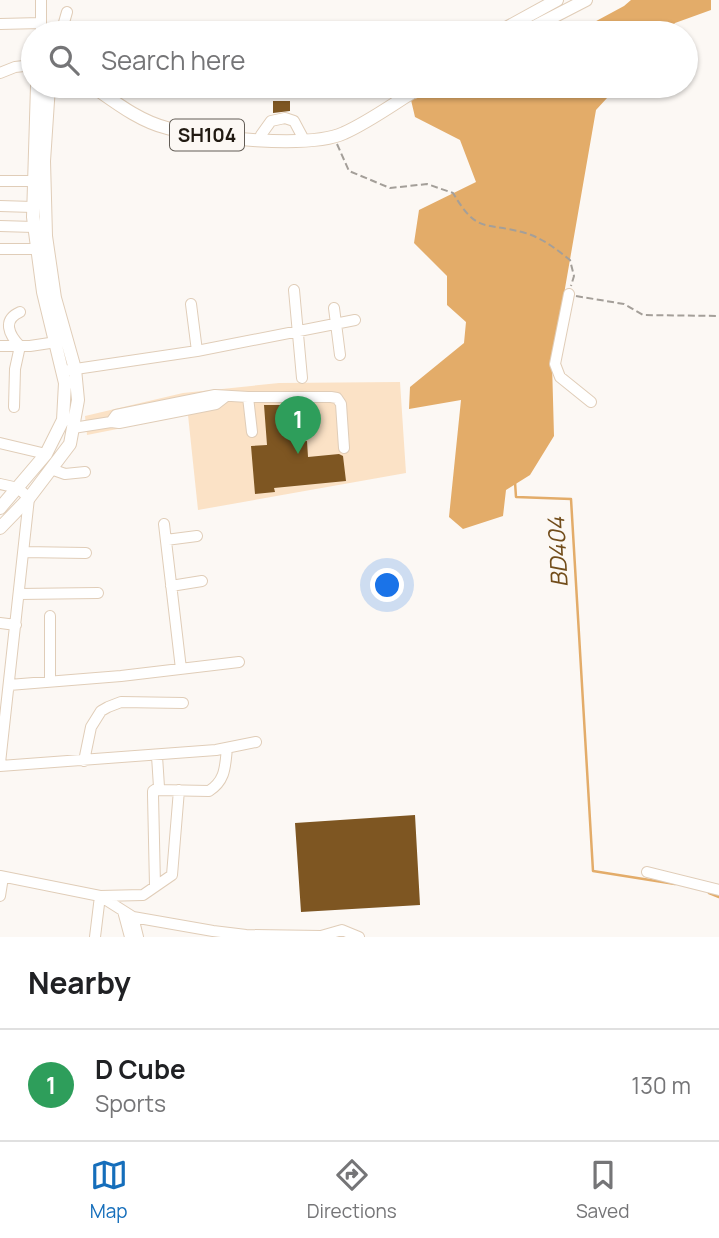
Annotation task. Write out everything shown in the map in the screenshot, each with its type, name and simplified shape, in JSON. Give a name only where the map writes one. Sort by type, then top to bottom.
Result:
[{"type":"main road","points":[[519,21],[557,0]]},
{"type":"main road","points":[[545,21],[586,0]]},
{"type":"main road","points":[[0,528],[29,498],[70,444],[78,400],[37,249],[33,207],[37,98]]},
{"type":"main road","points":[[48,98],[44,199],[49,295]]},
{"type":"main road","name":"SH104","points":[[110,98],[138,116],[165,128],[241,138],[293,140],[333,134],[388,98]]},
{"type":"main road","name":"SH104","points":[[121,98],[141,112],[172,125],[261,135],[302,136],[343,134],[403,98]]},
{"type":"main road","points":[[0,508],[46,454],[63,420],[65,383],[69,370]]},
{"type":"street","points":[[41,0],[41,21]]},
{"type":"street","points":[[64,21],[67,12]]},
{"type":"street","points":[[0,24],[21,26]]},
{"type":"street","points":[[0,73],[21,66]]},
{"type":"street","points":[[0,181],[34,181]]},
{"type":"street","points":[[0,206],[33,207]]},
{"type":"street","points":[[0,226],[34,227]]},
{"type":"street","points":[[0,249],[37,249]]},
{"type":"street","points":[[294,290],[302,378]]},
{"type":"street","points":[[569,294],[555,364],[560,377],[591,402]]},
{"type":"street","points":[[191,304],[197,351]]},
{"type":"street","points":[[334,308],[340,355]]},
{"type":"street","points":[[20,312],[14,314],[8,323],[8,330],[20,346]]},
{"type":"street","points":[[69,370],[197,351],[355,320]]},
{"type":"street","points":[[0,346],[62,341]]},
{"type":"street","points":[[14,407],[15,369],[20,346]]},
{"type":"street","points":[[73,428],[119,423],[216,404],[225,397],[337,398],[341,404],[344,448]]},
{"type":"street","points":[[248,397],[252,432]]},
{"type":"street","points":[[0,443],[46,454]]},
{"type":"street","points":[[51,469],[65,474],[85,472]]},
{"type":"street","points":[[0,484],[18,488],[29,498],[0,765],[157,755],[227,748],[256,742]]},
{"type":"street","points":[[164,524],[181,669]]},
{"type":"street","points":[[166,540],[197,537]]},
{"type":"street","points":[[23,552],[86,553]]},
{"type":"street","points":[[172,586],[202,581]]},
{"type":"street","points":[[19,594],[97,593]]},
{"type":"street","points":[[50,616],[50,681]]},
{"type":"street","points":[[0,623],[16,625]]},
{"type":"street","points":[[9,685],[239,662]]},
{"type":"street","points":[[84,761],[91,727],[96,717],[108,707],[121,702],[183,703]]},
{"type":"street","points":[[157,790],[213,789],[225,776],[227,748]]},
{"type":"street","points":[[155,886],[153,791],[159,787],[157,755]]},
{"type":"street","points":[[0,896],[1,876],[100,896],[143,895],[172,875],[179,790]]},
{"type":"street","points":[[647,872],[719,890]]},
{"type":"street","points":[[100,896],[128,914],[212,931],[246,935],[321,936],[342,930],[359,937]]},
{"type":"street","points":[[95,937],[100,896]]},
{"type":"street","points":[[128,914],[130,937]]},
{"type":"street","points":[[128,914],[138,937]]},
{"type":"path","points":[[333,134],[349,171],[390,188],[426,184],[453,193],[465,213],[481,225],[523,232],[555,248],[570,260],[573,276],[569,294],[624,304],[643,315],[719,316]]},
{"type":"shaded area","points":[[631,0],[711,0],[711,10],[681,21],[596,21]]},
{"type":"shaded area","points":[[607,98],[596,110],[552,363],[554,436],[530,475],[506,490],[503,516],[463,529],[449,517],[461,400],[409,409],[410,387],[464,343],[466,322],[447,305],[447,276],[414,243],[419,210],[476,182],[460,140],[415,117],[411,100]]},
{"type":"shaded area","points":[[400,382],[406,473],[198,510],[188,415],[87,435],[85,416],[183,393],[279,383]]},
{"type":"building","points":[[273,101],[290,101],[290,111],[273,113]]},
{"type":"building","points":[[264,405],[295,405],[298,442],[307,441],[308,457],[339,454],[343,456],[346,481],[274,488],[275,492],[255,494],[251,446],[267,445]]},
{"type":"building","points":[[415,815],[420,905],[301,912],[295,823]]},
{"type":"waterway","name":"BD404","points":[[515,482],[516,497],[571,499],[593,871],[675,884]]},
{"type":"waterway","name":"BD404","points":[[709,893],[719,897]]},
{"type":"place","name":"D Cube","points":[[298,454]]}]
